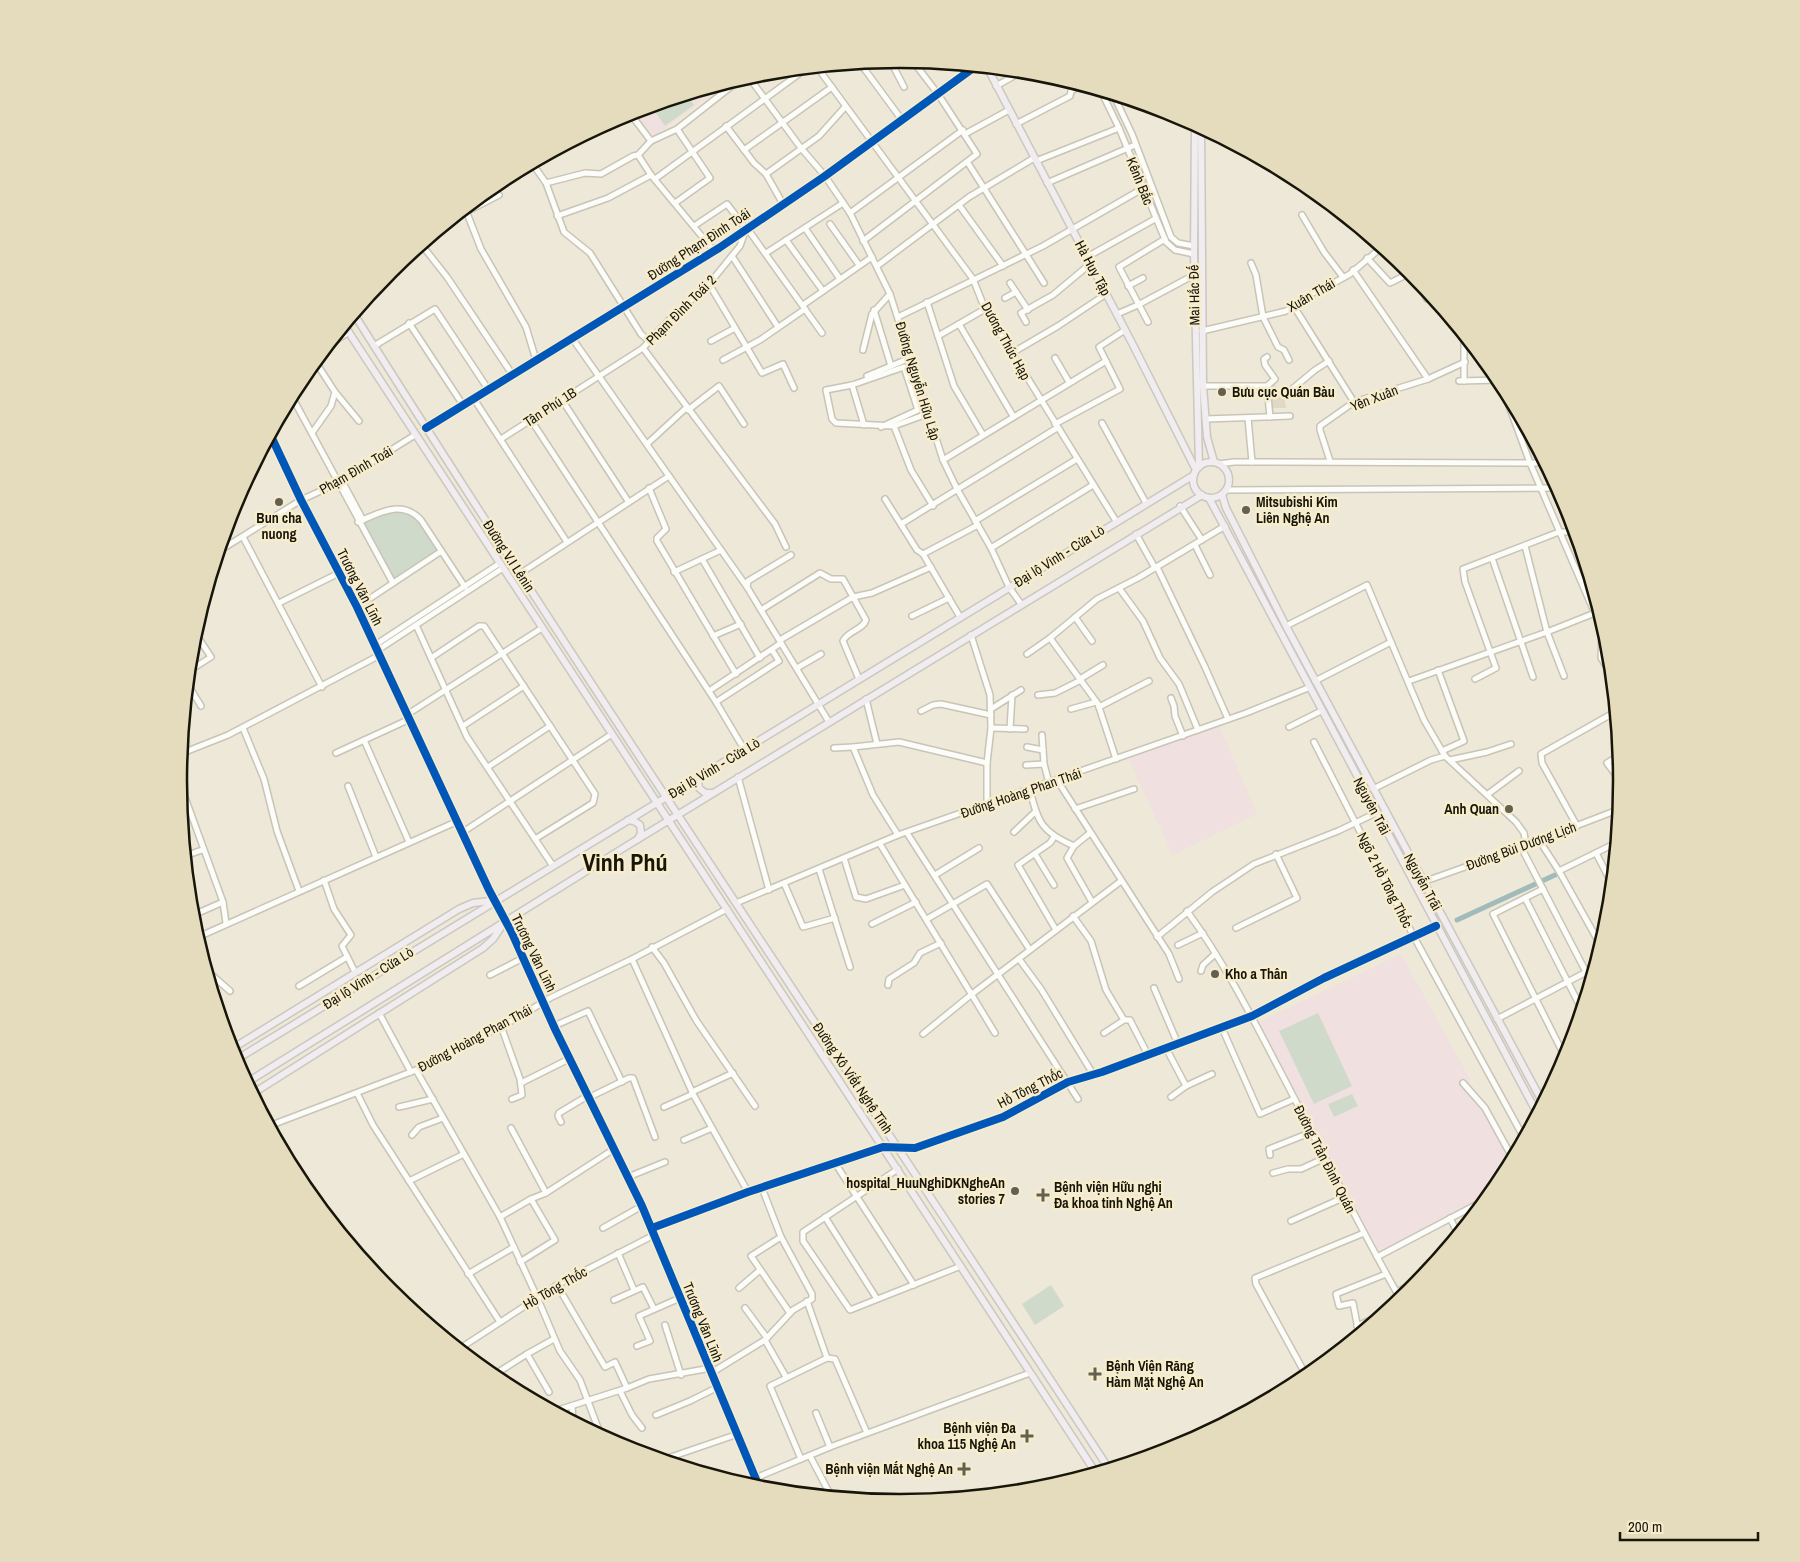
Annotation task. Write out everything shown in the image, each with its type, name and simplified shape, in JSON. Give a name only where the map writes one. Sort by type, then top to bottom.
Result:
[{"type":"main road","name":"Hà Huy Tập","points":[[990,74],[1117,314],[1196,471]]},
{"type":"main road","name":"Mai Hắc Đế","points":[[1197,132],[1203,386],[1209,450],[1216,463]]},
{"type":"main road","name":"Mai Hắc Đế","points":[[1196,471],[1194,246],[1200,134]]},
{"type":"main road","name":"Đường V.I Lênin","points":[[357,319],[678,814]]},
{"type":"main road","name":"Đường V.I Lênin","points":[[349,332],[668,820]]},
{"type":"main road","points":[[415,435],[426,428]]},
{"type":"main road","points":[[1216,463],[1229,475],[1224,492],[1209,498],[1202,495],[1194,485],[1196,471],[1216,463]]},
{"type":"main road","name":"Đại lộ Vinh - Cửa Lò","points":[[242,1055],[1116,522],[1196,471]]},
{"type":"main road","name":"Nguyễn Trãi","points":[[1224,492],[1235,527],[1286,626],[1540,1097]]},
{"type":"main road","name":"Đại lộ Vinh - Cửa Lò","points":[[252,1079],[637,839],[1180,506],[1202,495]]},
{"type":"main road","name":"Nguyên Trãi","points":[[1209,498],[1308,688],[1534,1108]]},
{"type":"main road","points":[[510,580],[521,573]]},
{"type":"main road","points":[[1278,630],[1286,626]]},
{"type":"main road","points":[[1332,730],[1340,726]]},
{"type":"main road","points":[[702,775],[698,781],[700,788],[705,793],[714,792]]},
{"type":"main road","points":[[1365,793],[1373,789]]},
{"type":"main road","name":"Đường Xô Viết Nghệ Tĩnh","points":[[678,814],[899,1147],[1106,1464]]},
{"type":"main road","name":"Đường Xô Viết Nghệ Tĩnh","points":[[668,820],[1093,1468]]},
{"type":"main road","points":[[626,821],[634,821],[640,826],[641,833],[637,839]]},
{"type":"main road","points":[[1414,886],[1423,882]]},
{"type":"main road","points":[[238,1045],[463,906],[494,900]]},
{"type":"main road","points":[[257,1091],[487,945],[497,935],[505,921]]},
{"type":"main road","points":[[1436,926],[1446,922]]},
{"type":"main road","points":[[982,1298],[993,1291]]},
{"type":"main road","points":[[1030,1372],[1042,1366]]},
{"type":"street","points":[[894,68],[904,87]]},
{"type":"street","points":[[863,241],[968,163],[977,153],[938,94],[918,68]]},
{"type":"street","points":[[864,69],[902,120]]},
{"type":"street","name":"Đường Phạm Đình Toái","points":[[426,428],[474,399],[488,388],[714,251],[825,176],[969,71]]},
{"type":"street","name":"Dương Thúc Hạp","points":[[821,72],[845,108],[858,120],[872,142],[974,279],[985,309],[1116,522]]},
{"type":"street","points":[[558,216],[608,198],[653,177],[796,76]]},
{"type":"street","points":[[996,86],[1012,77]]},
{"type":"street","name":"Đường Nguyễn Hữu Lập","points":[[753,83],[801,148],[825,176],[850,213],[890,294],[943,460],[956,489],[991,548],[1009,587],[1021,604]]},
{"type":"street","points":[[744,150],[832,88]]},
{"type":"street","points":[[546,183],[585,173],[601,174],[638,155],[651,141],[677,129],[728,89]]},
{"type":"street","points":[[1016,124],[1070,96],[1071,91],[1074,89]]},
{"type":"street","name":"Kênh Bắc","points":[[1104,98],[1119,128],[1155,219],[1165,240],[1171,247]]},
{"type":"street","name":"Kênh Bắc","points":[[1116,101],[1175,242]]},
{"type":"street","points":[[766,174],[819,136],[845,108]]},
{"type":"street","points":[[850,213],[964,132],[1009,110]]},
{"type":"street","points":[[634,119],[651,141]]},
{"type":"street","points":[[726,126],[754,163],[766,174],[783,204]]},
{"type":"street","points":[[877,266],[984,187],[1035,159],[1119,128]]},
{"type":"street","points":[[675,203],[710,179],[677,129]]},
{"type":"street","points":[[1047,182],[1135,144]]},
{"type":"street","points":[[638,155],[653,177],[714,251]]},
{"type":"street","points":[[968,163],[1044,283]]},
{"type":"street","points":[[535,168],[546,183],[564,232],[590,253],[641,334],[649,341]]},
{"type":"street","points":[[898,317],[1026,255],[1142,189]]},
{"type":"street","points":[[487,200],[498,195]]},
{"type":"street","points":[[766,253],[843,203]]},
{"type":"street","points":[[694,226],[728,204],[766,253],[822,333]]},
{"type":"street","points":[[959,205],[1003,266]]},
{"type":"street","points":[[468,214],[481,249],[526,327],[536,360]]},
{"type":"street","points":[[1302,215],[1343,277]]},
{"type":"street","points":[[1086,257],[1155,219]]},
{"type":"street","points":[[830,224],[859,265]]},
{"type":"street","points":[[804,228],[840,279]]},
{"type":"street","name":"Phạm Đình Toái 2","points":[[599,375],[643,348],[709,284],[740,246],[747,229]]},
{"type":"street","points":[[786,240],[822,291]]},
{"type":"street","points":[[1148,322],[1119,266],[1165,240]]},
{"type":"street","points":[[1194,246],[1175,242],[1171,247],[1194,254]]},
{"type":"street","points":[[425,249],[447,277],[512,374]]},
{"type":"street","name":"Xuân Thái","points":[[1202,331],[1286,310],[1343,277],[1376,251]]},
{"type":"street","points":[[732,256],[778,327]]},
{"type":"street","points":[[723,360],[778,327],[822,291],[872,257]]},
{"type":"street","points":[[1367,258],[1390,283],[1405,276]]},
{"type":"street","points":[[1251,263],[1256,278],[1263,317],[1278,347],[1284,350],[1289,360]]},
{"type":"street","points":[[1026,322],[1021,313],[1052,296],[1090,264]]},
{"type":"street","points":[[1353,270],[1428,379]]},
{"type":"street","points":[[1117,314],[1194,275]]},
{"type":"street","points":[[1128,286],[1143,278]]},
{"type":"street","points":[[1010,283],[1028,310]]},
{"type":"street","points":[[709,284],[762,374],[783,364],[794,388]]},
{"type":"street","points":[[1005,298],[1016,292]]},
{"type":"street","points":[[863,350],[874,310],[890,294]]},
{"type":"street","points":[[1012,353],[1058,326],[1106,294]]},
{"type":"street","points":[[927,302],[956,390],[983,435]]},
{"type":"street","points":[[1293,305],[1354,402]]},
{"type":"street","points":[[374,346],[432,309],[436,309],[488,388]]},
{"type":"street","points":[[938,336],[985,309]]},
{"type":"street","points":[[874,310],[891,366]]},
{"type":"street","points":[[409,323],[463,405]]},
{"type":"street","points":[[959,324],[1013,416]]},
{"type":"street","points":[[711,341],[735,328]]},
{"type":"street","points":[[901,524],[1056,426],[1120,389],[1099,349],[1100,345],[1125,330]]},
{"type":"street","points":[[344,335],[349,332]]},
{"type":"street","points":[[572,338],[747,587],[829,722]]},
{"type":"street","points":[[1464,345],[1465,362],[1462,381],[1489,380]]},
{"type":"street","points":[[643,348],[775,524],[786,547]]},
{"type":"street","points":[[1203,386],[1267,386],[1275,379],[1265,365],[1264,359],[1267,357]]},
{"type":"street","points":[[863,377],[910,358]]},
{"type":"street","points":[[1055,358],[1069,382]]},
{"type":"street","points":[[943,460],[1040,399],[1106,361]]},
{"type":"street","points":[[1291,390],[1329,361]]},
{"type":"street","name":"Yên Xuân","points":[[1330,462],[1320,428],[1354,402],[1428,379],[1465,362]]},
{"type":"street","points":[[881,427],[918,410],[905,368],[900,366],[852,385],[826,390],[832,419],[837,423],[881,427],[894,426],[927,414]]},
{"type":"street","points":[[319,368],[334,392],[359,421]]},
{"type":"street","name":"Tân Phú 1B","points":[[501,439],[599,375]]},
{"type":"street","points":[[852,385],[864,425]]},
{"type":"street","points":[[647,444],[687,409],[720,386],[744,424]]},
{"type":"street","points":[[1267,386],[1270,417]]},
{"type":"street","points":[[312,433],[331,406],[334,392]]},
{"type":"street","points":[[474,399],[566,542]]},
{"type":"street","points":[[562,400],[628,501]]},
{"type":"street","points":[[295,403],[340,482],[393,584]]},
{"type":"street","points":[[1511,413],[1559,532],[1589,596]]},
{"type":"street","points":[[1205,419],[1290,416]]},
{"type":"street","points":[[1248,418],[1252,462]]},
{"type":"street","points":[[531,420],[716,702],[744,749]]},
{"type":"street","points":[[1102,423],[1146,503]]},
{"type":"street","points":[[894,426],[911,470],[932,506]]},
{"type":"street","name":"Phạm Đình Toái","points":[[226,547],[302,500],[340,482],[415,435]]},
{"type":"street","name":"Trương Văn Lĩnh","points":[[273,440],[378,650],[494,900],[642,1206],[708,1369],[738,1434],[756,1480]]},
{"type":"street","points":[[923,554],[976,523],[1076,459]]},
{"type":"street","points":[[1216,463],[1539,463]]},
{"type":"street","points":[[521,573],[628,501],[669,476]]},
{"type":"street","points":[[991,548],[1093,485]]},
{"type":"street","points":[[649,488],[666,530],[657,540],[674,572],[736,674]]},
{"type":"street","points":[[1224,492],[1550,488]]},
{"type":"street","points":[[885,499],[916,550],[923,554],[960,617]]},
{"type":"street","points":[[1180,506],[1202,540]]},
{"type":"street","points":[[361,521],[391,509],[407,510],[419,518],[464,587]]},
{"type":"street","points":[[1027,654],[1050,638],[1094,601],[1156,568],[1225,526]]},
{"type":"street","points":[[1475,679],[1496,670],[1462,571],[1465,568],[1559,532],[1568,532]]},
{"type":"street","points":[[1136,534],[1156,568],[1206,667],[1228,719]]},
{"type":"street","points":[[243,537],[322,687]]},
{"type":"street","points":[[1195,545],[1210,575]]},
{"type":"street","points":[[1525,546],[1547,632],[1564,676]]},
{"type":"street","points":[[674,572],[721,550]]},
{"type":"street","points":[[357,607],[440,552]]},
{"type":"street","points":[[747,587],[750,580],[791,554]]},
{"type":"street","points":[[1492,558],[1532,677]]},
{"type":"street","points":[[702,559],[760,658]]},
{"type":"street","points":[[378,650],[464,587],[501,566]]},
{"type":"street","points":[[188,751],[213,742],[322,687],[501,566]]},
{"type":"street","points":[[709,692],[772,650],[780,642],[853,597],[872,593],[931,567]]},
{"type":"street","points":[[279,604],[339,573]]},
{"type":"street","points":[[761,610],[820,573],[831,579],[843,579],[866,622],[845,636],[843,641],[859,679]]},
{"type":"street","points":[[1286,626],[1367,585],[1424,720],[1446,756],[1488,794],[1518,824],[1524,833],[1524,846],[1540,885],[1586,972],[1497,1020]]},
{"type":"street","points":[[1119,588],[1143,621],[1164,665],[1179,684],[1198,730]]},
{"type":"street","points":[[912,616],[948,598]]},
{"type":"street","points":[[1409,681],[1593,614]]},
{"type":"street","points":[[1075,617],[1092,641]]},
{"type":"street","points":[[714,636],[741,624]]},
{"type":"street","points":[[416,625],[463,726],[553,866]]},
{"type":"street","points":[[431,658],[481,625],[485,627],[595,794],[595,799],[535,839]]},
{"type":"street","points":[[336,753],[409,717],[542,628]]},
{"type":"street","points":[[970,635],[989,687],[991,728],[987,763],[988,804]]},
{"type":"street","points":[[1050,638],[1097,704],[1116,759]]},
{"type":"street","points":[[196,666],[211,657],[200,641]]},
{"type":"street","points":[[1315,680],[1392,642]]},
{"type":"street","points":[[772,650],[779,661]]},
{"type":"street","points":[[797,668],[822,654]]},
{"type":"street","points":[[716,702],[788,655]]},
{"type":"street","points":[[1038,695],[1055,692],[1081,680],[1103,665]]},
{"type":"street","points":[[1438,670],[1464,741],[1446,756]]},
{"type":"street","points":[[1071,709],[1097,704],[1149,681]]},
{"type":"street","points":[[463,726],[524,686]]},
{"type":"street","name":"Đường Hoàng Phan Thái","points":[[736,903],[907,832],[1183,736],[1308,688]]},
{"type":"street","points":[[921,711],[939,704],[991,712],[1021,690]]},
{"type":"street","points":[[193,692],[201,706]]},
{"type":"street","points":[[1010,729],[1012,695]]},
{"type":"street","points":[[1170,698],[1183,736]]},
{"type":"street","points":[[866,699],[877,744]]},
{"type":"street","points":[[1289,727],[1321,711]]},
{"type":"street","points":[[1576,826],[1542,763],[1541,754],[1610,715]]},
{"type":"street","points":[[488,767],[550,726]]},
{"type":"street","points":[[242,728],[264,779],[278,831],[300,891]]},
{"type":"street","points":[[991,728],[1025,729]]},
{"type":"street","points":[[463,832],[574,761],[612,734]]},
{"type":"street","points":[[1042,735],[1044,764],[1049,783]]},
{"type":"street","points":[[364,740],[409,842]]},
{"type":"street","points":[[834,748],[899,742],[987,763]]},
{"type":"street","name":"Ngõ 2 Hồ Tông Thốc","points":[[1314,742],[1414,937],[1521,1132]]},
{"type":"street","points":[[1373,789],[1431,760],[1446,756],[1487,752],[1511,744]]},
{"type":"street","points":[[854,747],[872,795],[898,836]]},
{"type":"street","points":[[1027,747],[1043,750]]},
{"type":"street","points":[[1613,759],[1607,763],[1614,771]]},
{"type":"street","points":[[1026,765],[1044,764]]},
{"type":"street","points":[[1488,794],[1518,771]]},
{"type":"street","points":[[738,777],[769,890]]},
{"type":"street","points":[[1057,780],[1171,958],[1179,979]]},
{"type":"street","points":[[348,786],[376,857]]},
{"type":"street","points":[[1075,809],[1134,789]]},
{"type":"street","points":[[1030,790],[1035,812],[1041,824],[1054,837],[1074,846]]},
{"type":"street","points":[[188,807],[202,850],[223,902],[226,923]]},
{"type":"street","points":[[1014,832],[1035,812]]},
{"type":"street","name":"Đường Bùi Dương Lịch","points":[[1423,882],[1613,812]]},
{"type":"street","points":[[1157,937],[1187,911],[1250,867],[1276,854],[1356,823],[1376,813]]},
{"type":"street","points":[[203,934],[458,821]]},
{"type":"street","points":[[907,832],[1078,1099]]},
{"type":"street","points":[[1090,833],[1074,846],[1067,856],[1067,860],[1092,902]]},
{"type":"street","points":[[1054,837],[1050,844],[1018,865],[1056,930]]},
{"type":"street","points":[[1539,840],[1559,871],[1596,937]]},
{"type":"street","points":[[880,844],[995,1033]]},
{"type":"street","points":[[1559,871],[1610,846]]},
{"type":"street","points":[[935,874],[979,848]]},
{"type":"street","points":[[191,854],[202,850]]},
{"type":"street","points":[[1596,853],[1607,874]]},
{"type":"street","points":[[1035,854],[1054,885]]},
{"type":"street","points":[[1236,928],[1297,898],[1276,854]]},
{"type":"street","points":[[844,858],[856,898],[866,899],[905,884]]},
{"type":"street","points":[[819,869],[850,967]]},
{"type":"street","points":[[324,880],[334,909],[351,935],[342,946],[356,972]]},
{"type":"street","points":[[924,1034],[972,994],[1121,881]]},
{"type":"street","points":[[784,883],[803,927],[835,918]]},
{"type":"street","points":[[927,919],[984,885],[989,885],[1030,950]]},
{"type":"street","points":[[1540,885],[1525,898],[1493,914],[1561,1049]]},
{"type":"street","points":[[1525,898],[1578,1003]]},
{"type":"street","points":[[199,913],[223,902]]},
{"type":"street","points":[[872,924],[916,902]]},
{"type":"street","name":"Đường Hoàng Phan Thái","points":[[274,1124],[413,1071],[727,909]]},
{"type":"street","name":"Đường Trần Đình Quán","points":[[1187,911],[1203,933],[1252,1016],[1344,1197],[1396,1292]]},
{"type":"street","points":[[1073,916],[1091,941],[1106,990],[1124,1020]]},
{"type":"street","name":"Hồ Tông Thốc","points":[[652,1228],[748,1192],[883,1147],[915,1148],[1003,1117],[1068,1082],[1148,1055],[1252,1016],[1324,978],[1436,926]]},
{"type":"street","points":[[1178,945],[1203,933]]},
{"type":"street","points":[[888,986],[889,979],[915,962],[920,953],[941,943]]},
{"type":"street","points":[[652,947],[664,963],[696,1020],[755,1106]]},
{"type":"street","points":[[1201,971],[1203,965],[1215,954]]},
{"type":"street","points":[[299,986],[347,958]]},
{"type":"street","points":[[490,975],[523,958]]},
{"type":"street","points":[[632,959],[692,1093],[748,1192]]},
{"type":"street","points":[[1019,959],[1051,1005],[1093,1074]]},
{"type":"street","points":[[214,977],[230,991]]},
{"type":"street","points":[[1154,988],[1178,1044]]},
{"type":"street","points":[[554,1026],[588,1012],[622,1082]]},
{"type":"street","points":[[379,1013],[413,1071],[433,1100],[500,1217],[538,1296],[554,1339],[564,1358],[580,1380],[598,1427]]},
{"type":"street","points":[[1104,1033],[1124,1020],[1130,1020],[1148,1055]]},
{"type":"street","points":[[501,1026],[521,1083],[522,1095],[512,1100]]},
{"type":"street","points":[[1222,1028],[1260,1114],[1294,1098]]},
{"type":"street","points":[[1166,1048],[1186,1086]]},
{"type":"street","points":[[521,1083],[571,1058]]},
{"type":"street","points":[[664,1106],[733,1073]]},
{"type":"street","points":[[1171,1097],[1186,1086],[1212,1074]]},
{"type":"street","points":[[561,1122],[558,1116],[559,1113],[589,1096],[630,1078],[635,1080],[655,1138]]},
{"type":"street","points":[[1463,1083],[1485,1108],[1509,1152]]},
{"type":"street","points":[[357,1093],[373,1125],[500,1322]]},
{"type":"street","points":[[399,1107],[433,1100]]},
{"type":"street","points":[[412,1135],[419,1127],[443,1118]]},
{"type":"street","points":[[511,1128],[546,1193]]},
{"type":"street","points":[[684,1140],[712,1128]]},
{"type":"street","points":[[1270,1155],[1269,1149],[1312,1132]]},
{"type":"street","points":[[500,1217],[531,1199],[546,1193],[614,1149]]},
{"type":"street","points":[[409,1181],[464,1154]]},
{"type":"street","points":[[1273,1173],[1288,1169],[1301,1169],[1325,1158]]},
{"type":"street","points":[[628,1177],[665,1162]]},
{"type":"street","points":[[835,1163],[914,1285]]},
{"type":"street","points":[[898,1170],[803,1232],[803,1241],[850,1310],[961,1266]]},
{"type":"street","points":[[562,1409],[620,1391],[649,1378],[720,1368],[766,1339],[790,1313],[813,1298],[781,1237],[762,1188]]},
{"type":"street","points":[[1291,1221],[1344,1197]]},
{"type":"street","points":[[520,1262],[555,1240],[531,1199]]},
{"type":"street","points":[[603,1228],[642,1206]]},
{"type":"street","points":[[1376,1257],[1472,1207]]},
{"type":"street","points":[[825,1218],[877,1299]]},
{"type":"street","points":[[1450,1218],[1455,1228]]},
{"type":"street","points":[[1303,1369],[1256,1284],[1255,1278],[1364,1233]]},
{"type":"street","name":"Hồ Tông Thốc","points":[[464,1346],[538,1296],[654,1235]]},
{"type":"street","points":[[781,1237],[751,1255],[790,1313]]},
{"type":"street","points":[[468,1274],[514,1247]]},
{"type":"street","points":[[618,1253],[634,1290]]},
{"type":"street","points":[[739,1288],[760,1270]]},
{"type":"street","points":[[1362,1324],[1357,1326],[1353,1303],[1339,1306],[1336,1294],[1386,1274]]},
{"type":"street","points":[[557,1285],[605,1367],[615,1362],[627,1388]]},
{"type":"street","points":[[614,1300],[644,1287],[654,1309]]},
{"type":"street","points":[[1396,1292],[1401,1289]]},
{"type":"street","points":[[637,1346],[650,1341],[639,1316],[680,1298]]},
{"type":"street","points":[[807,1301],[827,1358]]},
{"type":"street","points":[[745,1308],[766,1339],[786,1377]]},
{"type":"street","points":[[665,1325],[681,1375]]},
{"type":"street","points":[[500,1371],[554,1339]]},
{"type":"street","points":[[526,1354],[549,1392]]},
{"type":"street","points":[[801,1459],[770,1388],[771,1384],[827,1358],[835,1359],[867,1433]]},
{"type":"street","points":[[752,1479],[830,1447],[1030,1372]]},
{"type":"street","points":[[656,1415],[690,1402],[716,1388]]},
{"type":"street","points":[[620,1391],[632,1415],[642,1428]]},
{"type":"street","points":[[572,1406],[573,1415]]},
{"type":"street","points":[[816,1413],[830,1447]]},
{"type":"street","points":[[671,1457],[738,1434]]},
{"type":"street","points":[[810,1456],[828,1490]]},
{"type":"shaded area","points":[[712,93],[657,134],[651,133],[639,117],[671,105]]},
{"type":"shaded area","points":[[1276,385],[1276,389],[1284,394],[1286,408],[1270,408],[1269,386]]},
{"type":"shaded area","points":[[1219,726],[1257,814],[1173,855],[1128,758]]},
{"type":"shaded area","points":[[1401,954],[1471,1081],[1463,1086],[1484,1110],[1506,1156],[1473,1204],[1381,1255],[1257,1023]]},
{"type":"green space","points":[[690,99],[694,105],[665,126],[655,111]]},
{"type":"green space","points":[[391,509],[414,514],[440,552],[393,583],[358,522]]},
{"type":"green space","points":[[1318,1013],[1352,1086],[1314,1104],[1279,1031]]},
{"type":"green space","points":[[1352,1094],[1358,1106],[1334,1117],[1328,1104]]},
{"type":"green space","points":[[1051,1285],[1064,1306],[1035,1325],[1022,1304]]},
{"type":"waterway","points":[[1457,920],[1555,875]]},
{"type":"cycle path","points":[[426,428],[719,248],[825,176],[969,71]]},
{"type":"cycle path","points":[[273,441],[301,500],[357,607],[489,890],[511,931],[555,1029],[642,1206],[756,1480]]},
{"type":"cycle path","points":[[652,1228],[748,1192],[883,1147],[915,1148],[1003,1117],[1068,1082],[1102,1072],[1252,1016],[1324,978],[1436,926]]},
{"type":"place","name":"Bưu cục Quán Bàu","points":[[1222,392]]},
{"type":"place","name":"Bun cha nuong","points":[[279,502]]},
{"type":"place","name":"Mitsubishi Kim Liên Nghệ An","points":[[1246,510]]},
{"type":"place","name":"Anh Quan","points":[[1509,809]]},
{"type":"place","name":"Kho a Thân","points":[[1215,974]]},
{"type":"place","name":"hospital_HuuNghiDKNgheAn stories 7","points":[[1015,1191]]},
{"type":"place","name":"Bệnh viện Hữu nghị Đa khoa tỉnh Nghệ An","points":[[1043,1195]]},
{"type":"place","name":"Bệnh Viện Răng Hàm Mặt Nghệ An","points":[[1095,1374]]},
{"type":"place","name":"Bệnh viện Đa khoa 115 Nghệ An","points":[[1027,1436]]},
{"type":"place","name":"Bệnh viện Mắt Nghệ An","points":[[964,1469]]},
{"type":"district","name":"Vinh Phú","points":[[625,862]]}]
